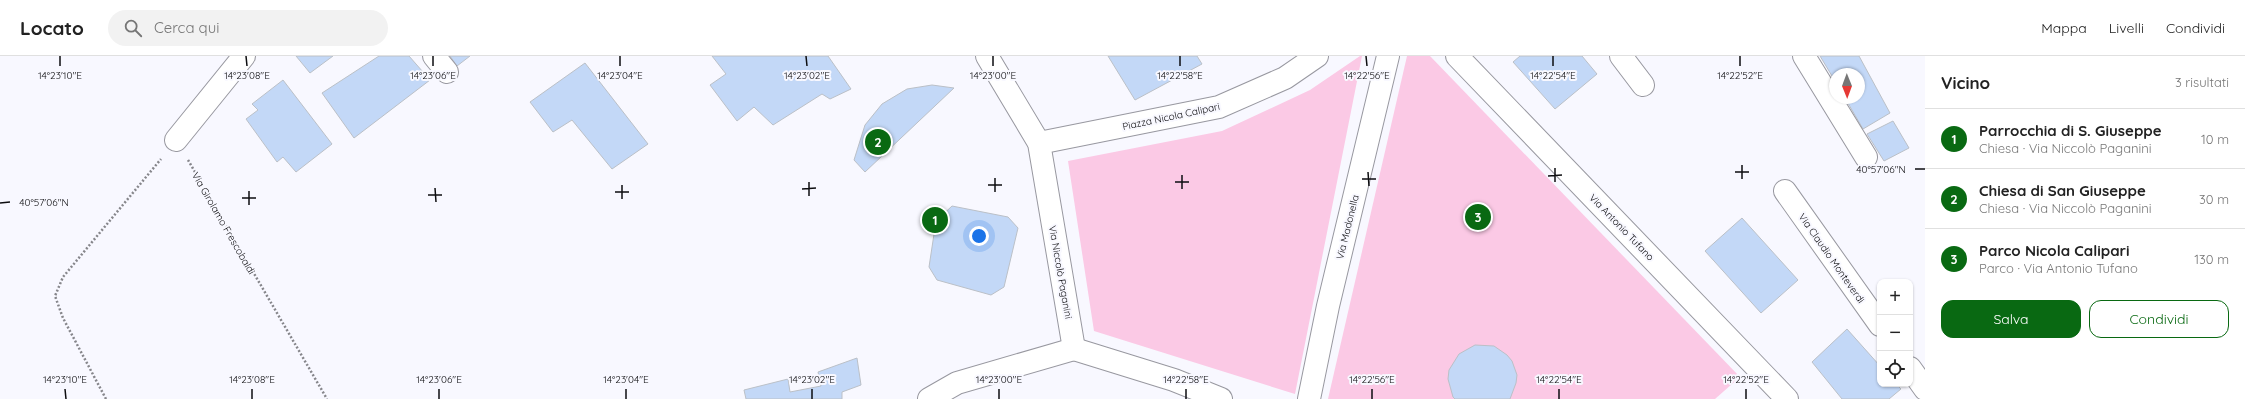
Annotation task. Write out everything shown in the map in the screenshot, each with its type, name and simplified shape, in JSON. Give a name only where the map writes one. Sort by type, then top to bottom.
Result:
[{"type":"street","points":[[176,140],[244,56]]},
{"type":"street","name":"Via Niccolò Paganini","points":[[987,56],[1039,142],[1074,349]]},
{"type":"street","name":"Piazza Nicola Calipari","points":[[1039,142],[1219,108],[1285,78],[1317,56]]},
{"type":"street","name":"Via Madonella","points":[[1309,399],[1328,306],[1388,56]]},
{"type":"street","name":"Via Antonio Tufano","points":[[1457,56],[1787,399]]},
{"type":"street","points":[[1621,56],[1643,85]]},
{"type":"street","points":[[1804,56],[1866,157]]},
{"type":"street","name":"Via Claudio Monteverdi","points":[[1785,191],[1877,321]]},
{"type":"street","points":[[929,399],[956,383],[1074,349],[1174,390],[1221,399]]},
{"type":"street","points":[[1913,372],[1925,389]]},
{"type":"path","points":[[106,399],[63,318],[55,296],[63,278],[176,140]]},
{"type":"path","name":"Via Girolamo Frescobaldi","points":[[176,140],[327,399]]},
{"type":"shaded area","points":[[1362,56],[1295,394],[1094,331],[1068,161],[1222,131],[1310,90]]},
{"type":"shaded area","points":[[1407,56],[1430,56],[1740,377],[1715,399],[1328,399]]},
{"type":"building","points":[[296,56],[333,56],[310,73]]},
{"type":"building","points":[[379,56],[409,56],[430,80],[354,138],[322,93]]},
{"type":"building","points":[[450,56],[470,56],[457,66]]},
{"type":"building","points":[[712,56],[828,56],[851,89],[830,99],[822,94],[773,125],[754,107],[737,121],[710,85],[726,74]]},
{"type":"building","points":[[1108,56],[1197,56],[1202,64],[1135,100]]},
{"type":"building","points":[[1520,56],[1582,56],[1597,74],[1555,109],[1513,62]]},
{"type":"building","points":[[1820,56],[1859,56],[1890,113],[1863,129],[1848,104],[1865,104],[1865,68],[1829,68],[1829,71]]},
{"type":"building","points":[[585,63],[648,144],[612,169],[572,120],[553,132],[530,102]]},
{"type":"building","points":[[283,80],[332,144],[296,172],[283,157],[277,162],[246,119],[258,110],[252,104]]},
{"type":"building","points":[[932,85],[954,88],[865,172],[854,160],[865,125],[882,104],[907,89]]},
{"type":"building","points":[[1893,121],[1909,148],[1884,161],[1867,134]]},
{"type":"building","points":[[952,206],[1008,217],[1018,228],[1004,287],[991,295],[937,280],[929,267],[936,221]]},
{"type":"building","points":[[1742,218],[1798,280],[1761,313],[1705,251]]},
{"type":"building","points":[[1847,329],[1877,363],[1877,387],[1899,387],[1901,389],[1889,399],[1842,399],[1812,362]]},
{"type":"building","points":[[1475,345],[1494,346],[1507,355],[1512,361],[1517,375],[1516,383],[1510,399],[1455,399],[1453,397],[1448,379],[1449,370],[1459,354]]},
{"type":"building","points":[[857,358],[861,385],[842,392],[842,399],[746,399],[744,390],[788,379],[790,392],[821,386],[818,372]]},
{"type":"place","name":"Chiesa di San Giuseppe","points":[[878,142]]},
{"type":"place","name":"Parco Nicola Calipari","points":[[1478,217]]},
{"type":"place","name":"Parrocchia di S. Giuseppe","points":[[935,220]]}]
